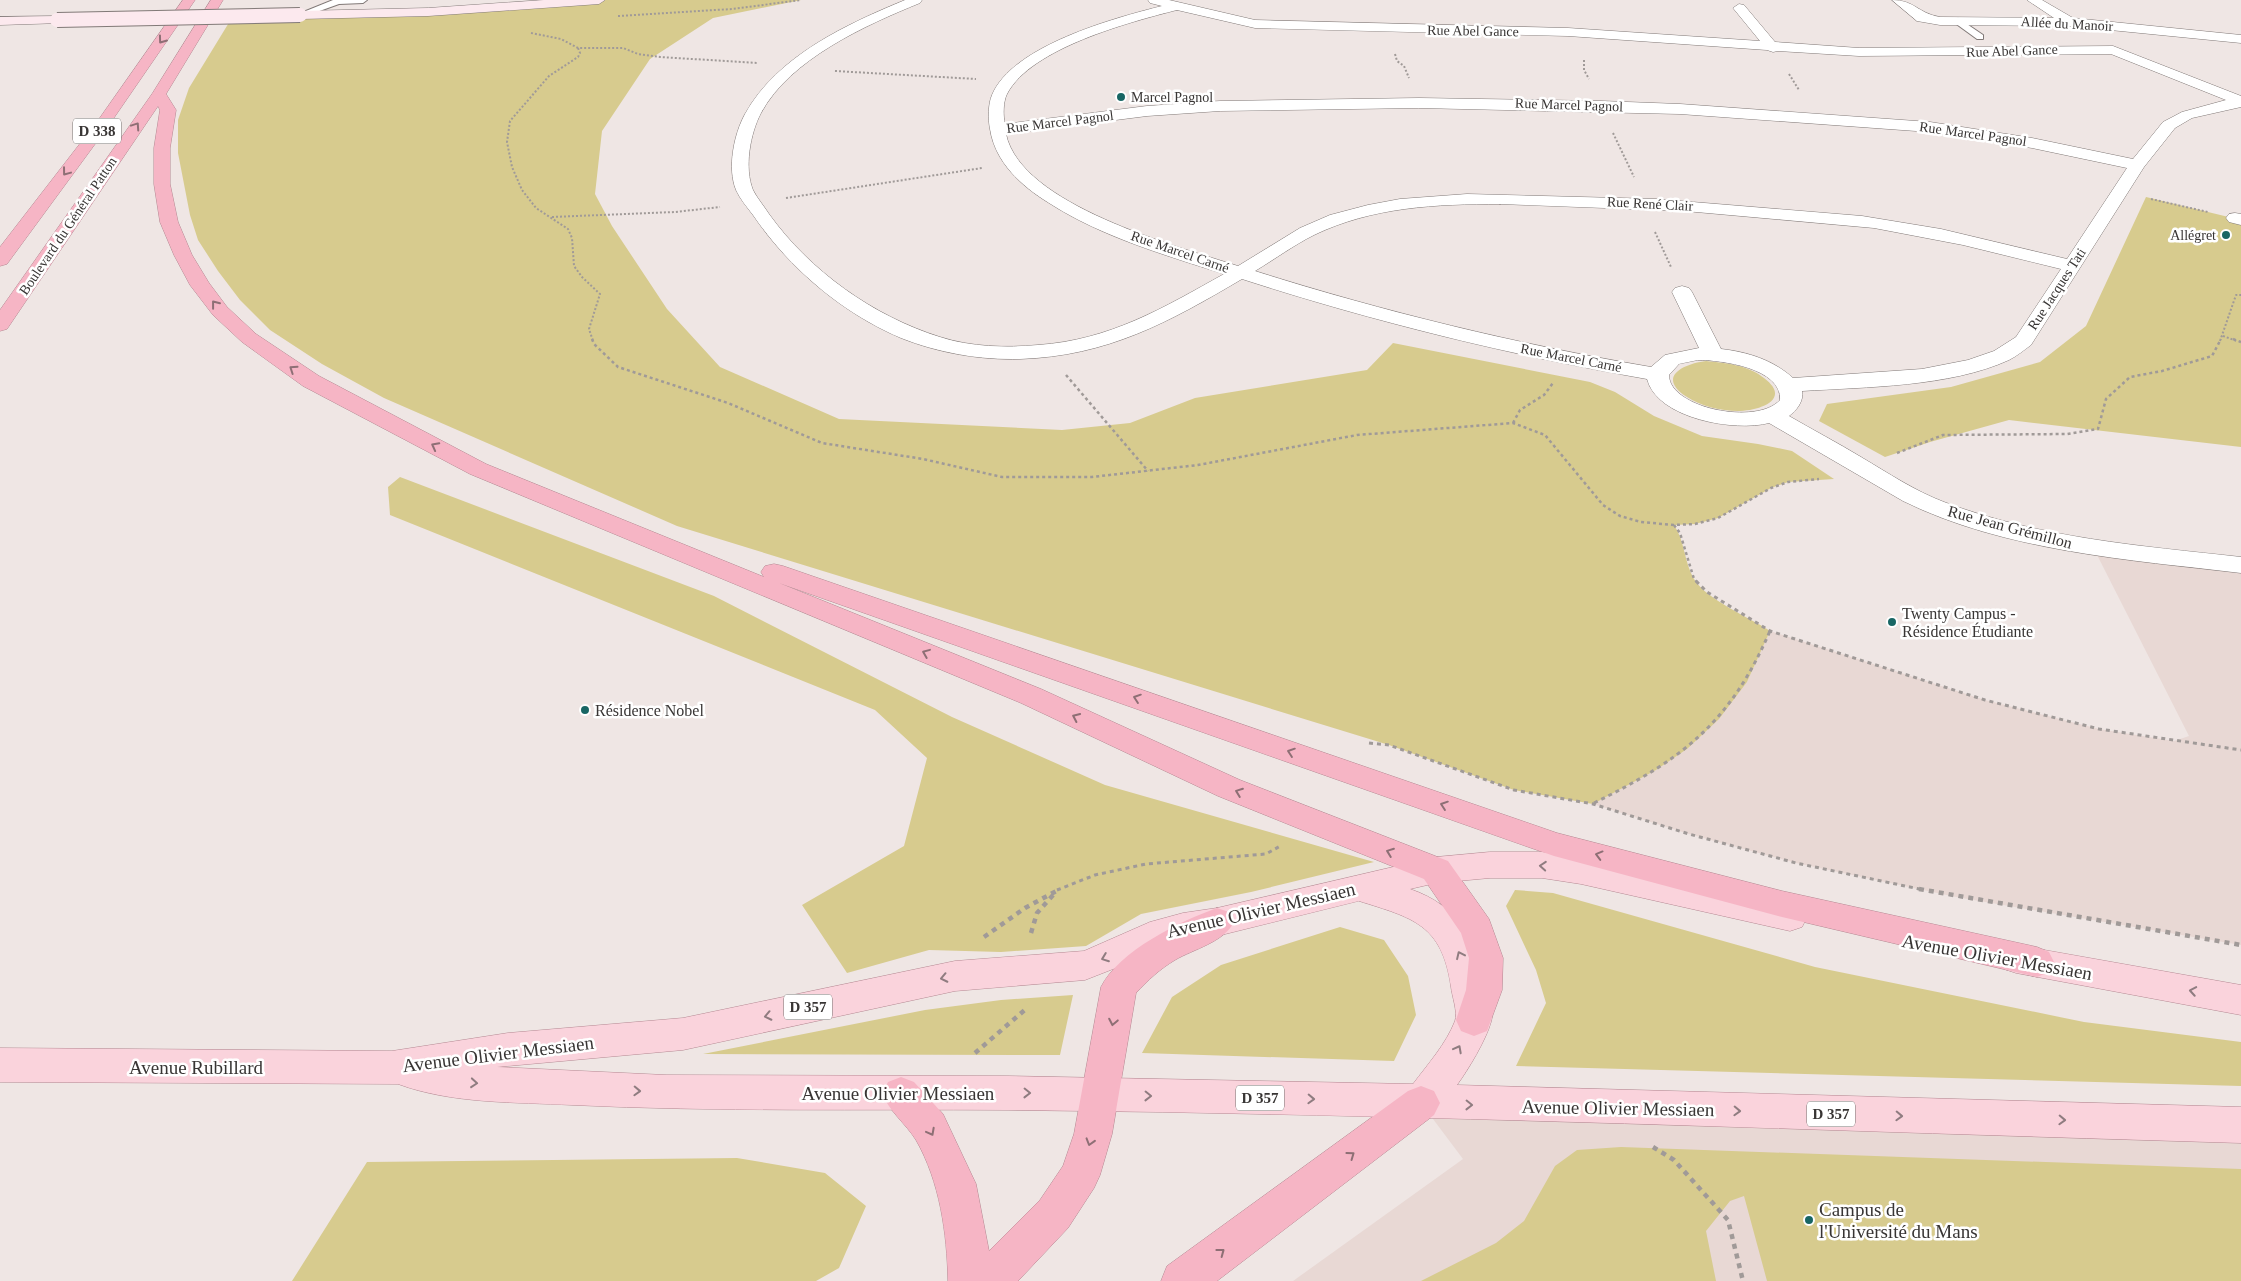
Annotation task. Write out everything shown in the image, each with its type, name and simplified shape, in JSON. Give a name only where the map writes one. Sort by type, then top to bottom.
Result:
[{"type":"highway","name":"Boulevard du Général Patton","points":[[0,260],[104,122],[189,0]]},
{"type":"highway","name":"Boulevard du Général Patton","points":[[0,325],[159,94],[218,0]]},
{"type":"highway","points":[[159,94],[168,110],[162,148],[162,184],[169,222],[183,255],[200,285],[220,311],[249,338],[311,381],[478,469],[1031,696],[1229,788],[1436,870],[1477,929],[1486,958],[1484,990],[1474,1020]]},
{"type":"highway","points":[[478,469],[1334,761],[1554,844],[1782,904],[2037,962]]},
{"type":"highway","points":[[989,1281],[1054,1214],[1080,1175],[1093,1134],[1119,987],[1139,966],[1163,950],[1217,922]]},
{"type":"highway","points":[[901,1094],[929,1127],[956,1184],[968,1251],[969,1281]]},
{"type":"highway","points":[[1182,1281],[1421,1103]]},
{"type":"main road","name":"Avenue Olivier Messiaen","points":[[392,1068],[508,1049],[683,1034],[955,976],[1085,965],[1119,952],[1150,936],[1183,927],[1217,922],[1436,870],[1490,866],[1542,865],[1581,871],[1888,939],[2037,962],[2241,1000]]},
{"type":"main road","points":[[1358,888],[1406,901],[1430,914],[1451,936],[1464,964],[1474,1020],[1451,1063],[1421,1103]]},
{"type":"main road","name":"Avenue Rubillard","points":[[0,1065],[392,1068]]},
{"type":"main road","name":"Avenue Olivier Messiaen","points":[[392,1068],[465,1082],[666,1092],[1297,1098],[2241,1125]]},
{"type":"street","points":[[0,21],[428,12],[599,0]]},
{"type":"street","name":"Rue René Clair","points":[[916,0],[846,31],[795,65],[772,87],[755,111],[744,137],[742,163],[745,189],[779,241],[828,286],[897,327],[932,342],[952,347],[998,352],[1045,350],[1071,348],[1121,337],[1162,318],[1306,232],[1329,221],[1353,213],[1391,205],[1430,201],[1639,202],[1894,226],[1969,240],[2072,266]]},
{"type":"street","name":"Rue Abel Gance","points":[[1154,0],[1255,24],[1391,29],[1568,32],[1773,48],[1901,54],[2113,50],[2241,102]]},
{"type":"street","name":"Rue Marcel Carné","points":[[1200,0],[1102,27],[1072,38],[1025,65],[1001,91],[994,108],[1001,147],[1012,163],[1030,181],[1056,200],[1090,218],[1131,236],[1240,273],[1362,311],[1443,331],[1570,359],[1658,374]]},
{"type":"street","name":"Allée du Manoir","points":[[1898,0],[1922,18],[1958,21],[2070,22],[2241,39]]},
{"type":"street","points":[[2033,0],[2113,50]]},
{"type":"street","points":[[1739,8],[1773,48]]},
{"type":"street","name":"Rue Jacques Tati","points":[[1788,385],[1918,376],[1962,368],[1999,357],[2024,341],[2137,165],[2169,125],[2187,115],[2213,107],[2241,102]]},
{"type":"street","name":"Rue Marcel Pagnol","points":[[998,130],[1174,108],[1419,103],[1601,106],[1814,118],[1930,127],[1988,135],[2137,165]]},
{"type":"street","points":[[1682,292],[1713,354]]},
{"type":"street","points":[[1713,354],[1736,357],[1757,364],[1776,374],[1788,385],[1792,393],[1792,401],[1783,411],[1773,416],[1750,420],[1732,419],[1696,410],[1681,404],[1664,391],[1659,382],[1658,374],[1664,364],[1678,357],[1713,354]]},
{"type":"street","name":"Rue Jean Grémillon","points":[[1773,416],[1898,490],[1934,506],[1974,520],[2030,536],[2093,548],[2241,564]]},
{"type":"lane","points":[[300,15],[338,1],[363,0]]},
{"type":"lane","points":[[1958,21],[1980,37]]},
{"type":"path","points":[[610,16],[720,12],[753,9],[801,0]]},
{"type":"path","points":[[1391,29],[1397,61],[1404,66],[1419,103]]},
{"type":"path","points":[[529,32],[561,39],[578,48],[623,48],[638,54],[660,57],[795,65],[815,72],[838,71],[1009,81]]},
{"type":"path","points":[[1568,32],[1570,39],[1582,55],[1584,70],[1594,85],[1601,106],[1603,122],[1623,151],[1629,169],[1641,187],[1639,202],[1682,292]]},
{"type":"path","points":[[578,48],[580,53],[578,57],[544,82],[510,121],[505,139],[509,158],[524,193],[535,206],[568,229],[574,244],[574,265],[580,275],[600,294],[590,329],[594,344],[618,368],[728,403],[822,443],[923,459],[1002,477],[1092,477],[1198,465],[1357,435],[1512,423],[1528,426],[1546,435],[1603,505],[1620,516],[1641,522],[1674,525],[1695,524],[1718,518],[1771,488],[1788,482],[1848,479],[1869,472],[1894,462],[1885,457],[1943,435],[2067,434],[2098,428],[2106,398],[2130,377],[2162,371],[2212,356],[2223,336],[2236,295],[2241,294]]},
{"type":"path","points":[[1773,48],[1814,118]]},
{"type":"path","points":[[552,217],[675,212],[754,203],[1012,163]]},
{"type":"path","points":[[2120,192],[2238,219]]},
{"type":"path","points":[[2223,336],[2241,342]]},
{"type":"path","points":[[1045,350],[1148,471]]},
{"type":"path","points":[[1512,423],[1514,416],[1520,409],[1544,394],[1570,359]]},
{"type":"path","points":[[1674,525],[1680,533],[1694,579],[1707,592],[1770,631],[1985,700],[2099,729],[2241,750]]},
{"type":"path","points":[[1593,804],[1656,770],[1687,749],[1719,719],[1747,682],[1770,631]]},
{"type":"path","points":[[1334,761],[1348,747],[1356,744],[1389,745],[1514,790],[1593,804],[1689,834],[1796,863],[1956,897],[2241,944]]},
{"type":"path","points":[[955,976],[971,950],[988,933],[1025,908],[1058,890],[1095,875],[1129,866],[1266,854],[1283,844],[1302,817]]},
{"type":"path","points":[[969,1056],[981,1049],[1029,1005],[1029,969],[1034,918],[1058,890]]},
{"type":"path","points":[[1649,1145],[1674,1160],[1728,1220],[1742,1281]]},
{"type":"shaded area","points":[[594,0],[801,0],[713,18],[650,59],[602,131],[595,194],[612,226],[667,309],[720,367],[839,419],[1062,430],[1130,423],[1195,398],[1367,370],[1393,343],[1590,382],[1615,392],[1654,416],[1702,436],[1792,451],[1834,479],[1788,482],[1771,488],[1718,518],[1695,524],[1674,525],[1678,531],[1688,566],[1700,587],[1718,601],[1770,631],[1747,682],[1719,719],[1687,749],[1656,770],[1593,804],[1514,790],[1389,745],[677,526],[384,398],[322,364],[270,330],[240,300],[198,240],[190,215],[178,153],[178,120],[189,88],[233,16],[428,12]]},
{"type":"shaded area","points":[[2146,197],[2241,220],[2241,447],[2009,420],[1930,442],[1885,457],[1819,421],[1827,404],[1951,387],[2040,362],[2086,326]]},
{"type":"shaded area","points":[[1706,361],[1737,365],[1751,370],[1764,378],[1772,386],[1775,392],[1774,398],[1769,403],[1755,409],[1738,411],[1725,410],[1698,403],[1678,390],[1673,378],[1682,368]]},
{"type":"shaded area","points":[[400,477],[714,596],[952,717],[1105,785],[1374,862],[1251,892],[1141,914],[1086,946],[1001,952],[929,950],[847,973],[802,905],[904,846],[927,758],[875,710],[390,515],[388,487]]},
{"type":"shaded area","points":[[2093,547],[2241,565],[2241,945],[1956,897],[1796,863],[1689,834],[1593,804],[1656,770],[1687,749],[1747,682],[1770,631],[1985,700],[2099,729],[2174,741],[2189,736]]},
{"type":"shaded area","points":[[1515,890],[1553,893],[1815,967],[2084,1022],[2241,1042],[2241,1086],[1516,1066],[1546,1003],[1536,970],[1506,906]]},
{"type":"shaded area","points":[[1340,927],[1384,940],[1408,976],[1416,1015],[1394,1061],[1142,1053],[1172,997],[1221,965]]},
{"type":"shaded area","points":[[1073,995],[1060,1055],[703,1054],[925,1010],[1001,1000]]},
{"type":"shaded area","name":"Campus de l'Université du Mans","points":[[1421,1103],[2241,1125],[2241,1281],[1293,1281],[1463,1159]]},
{"type":"shaded area","name":"Campus de l'Université du Mans","points":[[1621,1147],[2241,1169],[2241,1281],[1767,1281],[1744,1196],[1730,1201],[1706,1231],[1716,1281],[1421,1281],[1496,1243],[1524,1221],[1555,1166],[1577,1150]]},
{"type":"shaded area","points":[[737,1158],[825,1173],[866,1206],[839,1268],[816,1281],[292,1281],[367,1162]]},
{"type":"place","name":"Marcel Pagnol","points":[[1121,97]]},
{"type":"place","name":"Allégret","points":[[2226,235]]},
{"type":"place","name":"Twenty Campus - Résidence Étudiante","points":[[1892,622]]},
{"type":"place","name":"Résidence Nobel","points":[[585,710]]},
{"type":"place","name":"Campus de l'Université du Mans","points":[[1809,1220]]}]
